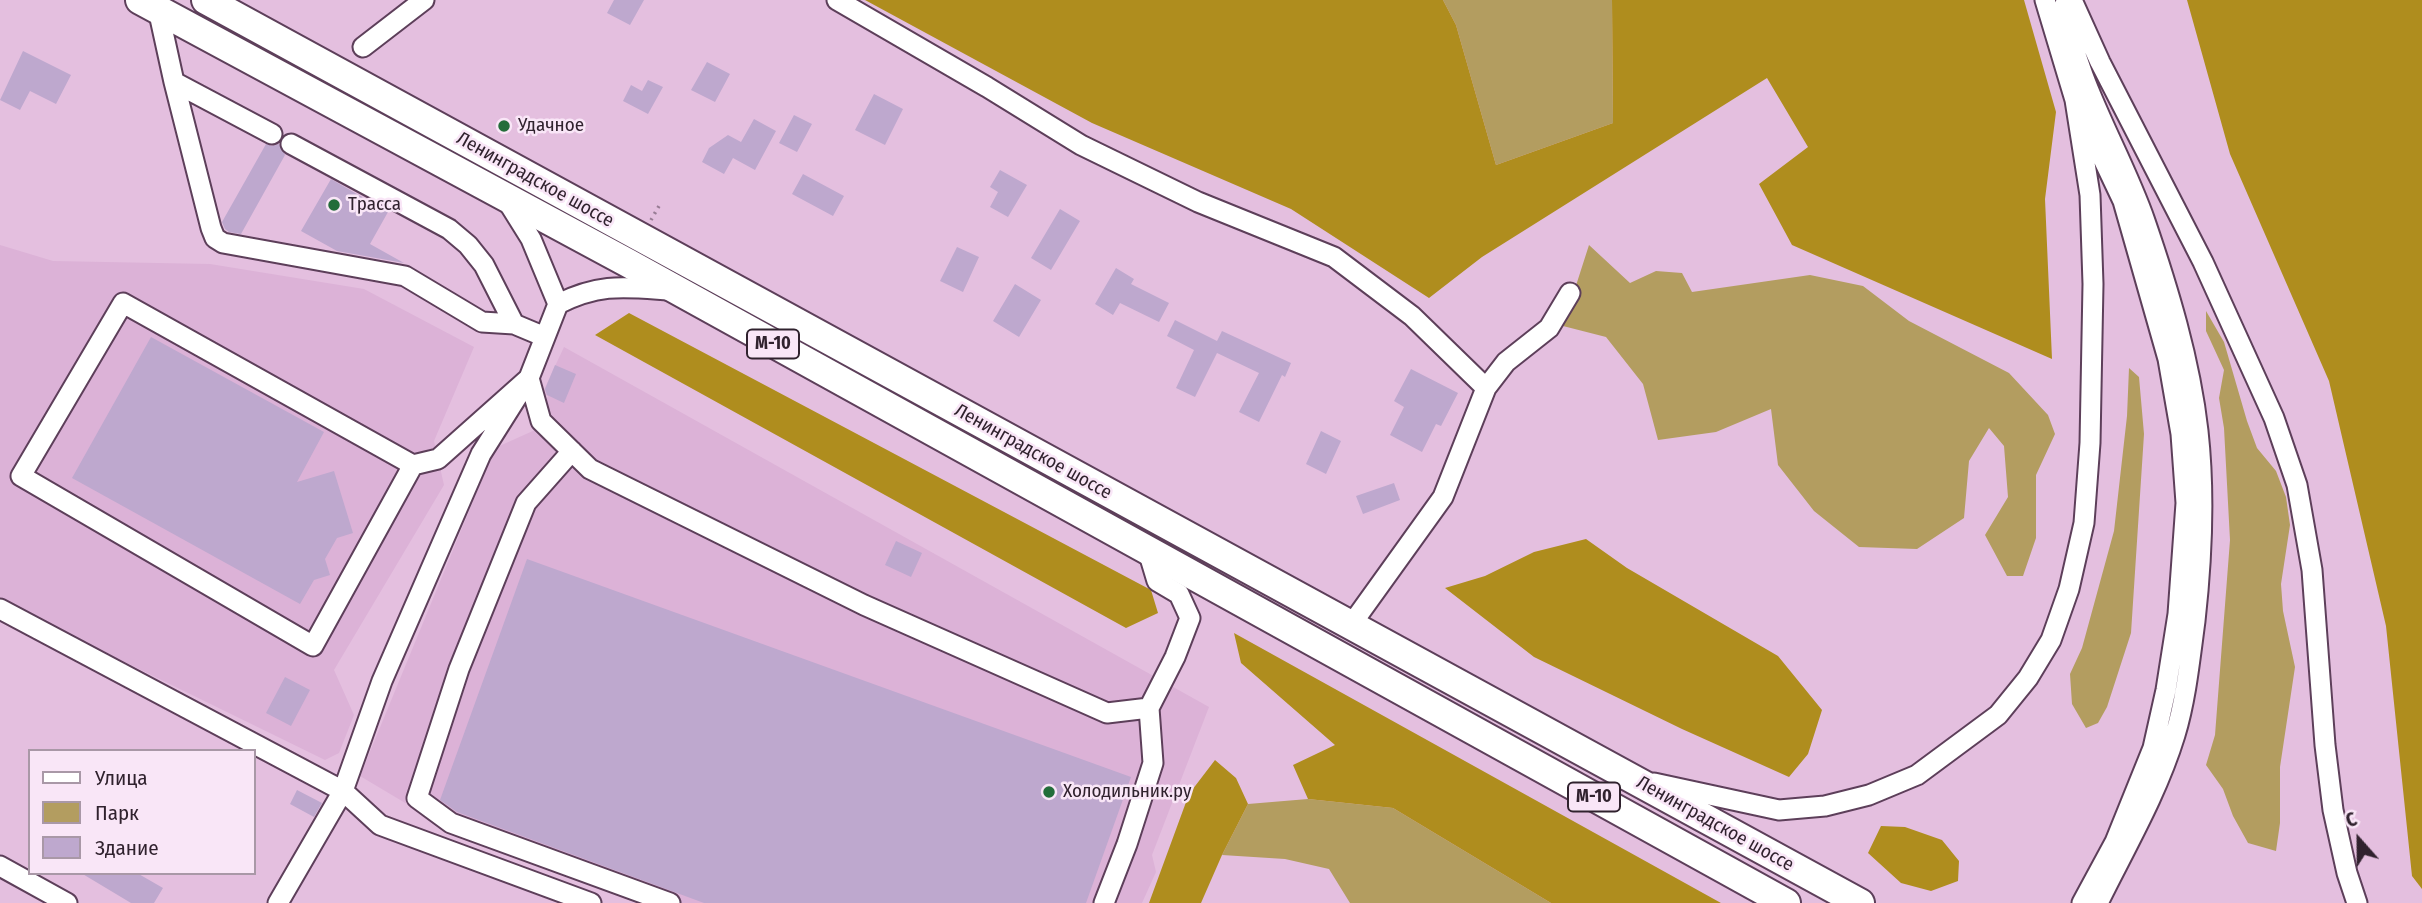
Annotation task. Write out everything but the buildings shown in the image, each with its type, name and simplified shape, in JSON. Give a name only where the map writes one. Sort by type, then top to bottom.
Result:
[{"type":"highway","name":"Ленинградское шоссе","points":[[206,0],[1860,903]]},
{"type":"highway","name":"Ленинградское шоссе","points":[[149,5],[677,291],[1786,903]]},
{"type":"street","points":[[363,47],[424,0]]},
{"type":"street","points":[[837,0],[1081,145],[1198,202],[1334,257],[1412,316],[1486,388]]},
{"type":"street","points":[[1634,779],[1779,810],[1825,806],[1869,794],[1917,775],[1998,715],[2028,678],[2051,640],[2069,589],[2084,523],[2089,457],[2093,284],[2090,195],[2075,100],[2045,0]]},
{"type":"street","points":[[2065,0],[2068,24],[2092,100],[2144,219],[2184,353],[2198,431],[2202,511],[2199,583],[2191,651],[2175,733],[2156,786],[2098,903]]},
{"type":"street","points":[[2073,0],[2100,62],[2203,262],[2274,418],[2297,485],[2312,570],[2325,745],[2333,810],[2347,873],[2357,903]]},
{"type":"street","points":[[149,5],[174,82],[215,238],[223,243],[405,276],[482,323],[514,324],[545,337]]},
{"type":"street","points":[[174,82],[271,134]]},
{"type":"street","points":[[2075,100],[2123,201],[2168,359],[2181,434],[2186,503],[2178,614],[2166,690],[2153,748],[2115,842],[2082,903]]},
{"type":"street","points":[[291,144],[450,229],[468,245],[484,265],[514,324]]},
{"type":"street","points":[[505,197],[531,239],[558,304]]},
{"type":"street","points":[[278,903],[343,791],[382,681],[481,454],[529,378],[558,304],[581,292],[615,286],[677,291]]},
{"type":"street","points":[[1351,625],[1443,497],[1486,388],[1506,362],[1549,328],[1570,293]]},
{"type":"street","points":[[413,465],[313,646],[21,476],[123,303],[413,465],[438,458],[529,378]]},
{"type":"street","points":[[529,378],[541,421],[590,470],[900,621],[1107,713],[1149,708]]},
{"type":"street","points":[[572,451],[526,503],[459,669],[417,798],[451,823],[670,903]]},
{"type":"street","points":[[1104,903],[1127,844],[1153,763],[1149,708],[1175,657],[1190,618],[1179,594],[1157,581],[1149,551]]},
{"type":"street","points":[[0,610],[343,791],[380,825],[591,903]]},
{"type":"street","points":[[0,866],[66,903]]},
{"type":"path","points":[[650,222],[659,206]]},
{"type":"shaded area","points":[[865,0],[1443,0],[1456,25],[1496,165],[1613,123],[1612,0],[2024,0],[2056,112],[2045,199],[2052,359],[1792,245],[1759,184],[1808,147],[1767,78],[1482,257],[1429,298],[1291,209],[1092,123]]},
{"type":"shaded area","points":[[2187,0],[2422,0],[2422,889],[2412,876],[2386,626],[2329,381],[2230,154]]},
{"type":"shaded area","points":[[0,245],[53,261],[210,264],[364,289],[474,347],[434,441],[444,485],[334,670],[354,715],[339,753],[325,760],[0,601]]},
{"type":"shaded area","points":[[629,313],[1151,590],[1158,613],[1126,628],[595,335]]},
{"type":"shaded area","points":[[564,347],[1209,707],[1152,855],[1156,872],[1142,903],[637,903],[469,841],[360,776],[495,448],[535,430],[548,396],[542,394]]},
{"type":"shaded area","points":[[1586,539],[1627,568],[1778,656],[1822,710],[1808,754],[1789,777],[1682,729],[1534,657],[1445,588],[1485,576],[1534,552]]},
{"type":"shaded area","points":[[1234,633],[1721,903],[1551,903],[1393,808],[1308,799],[1293,765],[1335,745],[1241,663]]},
{"type":"shaded area","points":[[1215,760],[1236,778],[1248,804],[1201,903],[1149,903],[1189,794]]},
{"type":"shaded area","points":[[1881,826],[1905,827],[1942,840],[1959,861],[1958,881],[1931,891],[1901,883],[1868,853]]},
{"type":"green space","points":[[1443,0],[1612,0],[1613,123],[1496,165],[1456,25]]},
{"type":"green space","points":[[1589,245],[1630,283],[1656,271],[1682,273],[1692,292],[1810,275],[1863,286],[1909,321],[2009,373],[2048,415],[2055,434],[2036,475],[2036,538],[2023,576],[2007,576],[1985,535],[2008,497],[2004,446],[1989,428],[1969,461],[1964,518],[1917,549],[1859,547],[1814,511],[1778,465],[1771,409],[1716,432],[1658,440],[1643,384],[1606,337],[1563,326]]},
{"type":"green space","points":[[2206,311],[2224,342],[2257,448],[2276,471],[2286,497],[2290,525],[2281,584],[2283,611],[2295,667],[2280,767],[2280,823],[2276,851],[2248,843],[2233,816],[2223,789],[2206,765],[2215,735],[2230,540],[2224,428],[2219,398],[2224,370],[2206,331]]},
{"type":"green space","points":[[2129,368],[2139,377],[2144,434],[2131,633],[2107,707],[2098,723],[2086,728],[2072,704],[2070,674],[2082,648],[2114,531],[2127,416]]},
{"type":"green space","points":[[1308,799],[1393,808],[1551,903],[1350,903],[1329,869],[1285,859],[1222,855],[1248,804]]},
{"type":"place","name":"Удачное","points":[[504,126]]},
{"type":"place","name":"Трасса","points":[[334,205]]},
{"type":"place","name":"Холодильник.ру","points":[[1049,792]]}]
